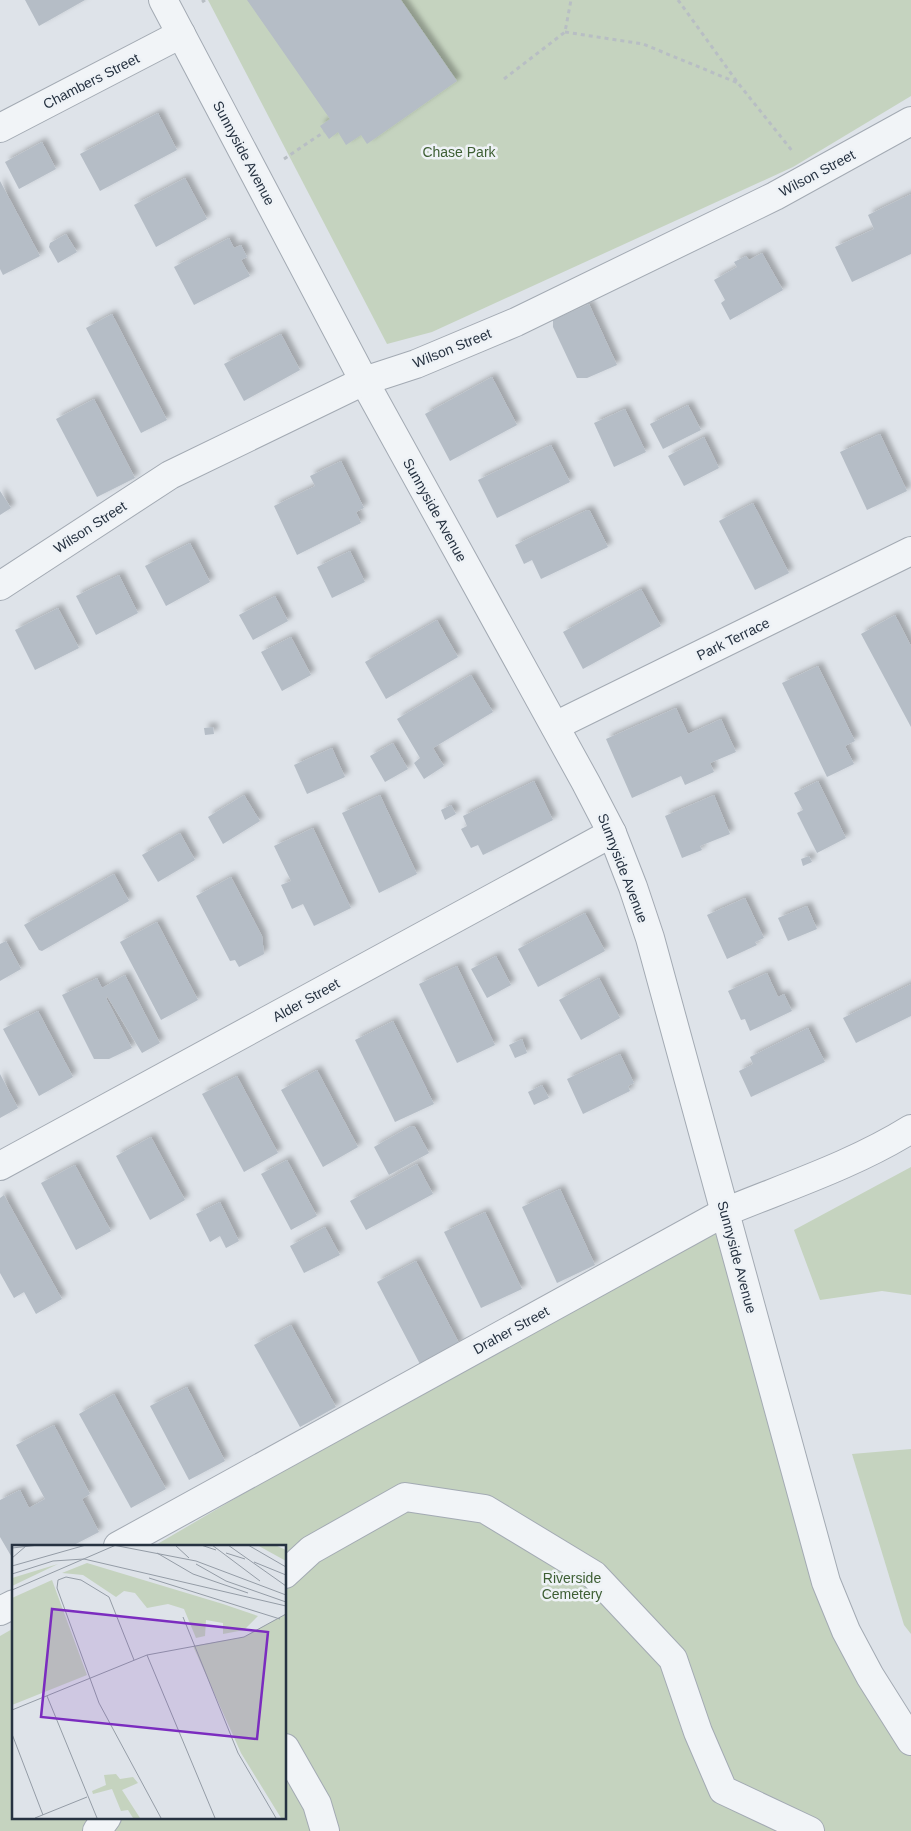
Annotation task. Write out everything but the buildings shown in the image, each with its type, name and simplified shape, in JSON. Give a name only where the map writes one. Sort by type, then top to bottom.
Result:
[{"type":"street","name":"Sunnyside Avenue","points":[[163,0],[364,381],[612,833],[634,887],[650,938],[826,1582],[846,1631],[870,1676],[911,1741]]},
{"type":"street","name":"Chambers Street","points":[[0,128],[181,34]]},
{"type":"street","name":"Wilson Street","points":[[0,586],[170,475],[364,381],[416,364],[516,322],[775,196],[911,121]]},
{"type":"street","name":"Park Terrace","points":[[555,726],[911,551]]},
{"type":"street","name":"Alder Street","points":[[0,1166],[612,833]]},
{"type":"street","name":"Draher Street","points":[[120,1545],[725,1212],[807,1180],[884,1146],[911,1129]]},
{"type":"street","points":[[286,1573],[311,1550],[405,1497],[485,1509],[594,1575],[673,1660],[698,1732],[723,1790],[810,1831]]},
{"type":"street","points":[[0,1611],[12,1605]]},
{"type":"street","points":[[286,1750],[317,1804],[325,1831]]},
{"type":"street","points":[[97,1831],[106,1818]]},
{"type":"path","points":[[504,78],[565,32],[571,0]]},
{"type":"path","points":[[678,0],[738,83],[812,176]]},
{"type":"path","points":[[565,32],[643,44],[738,83]]},
{"type":"path","points":[[284,159],[324,132]]},
{"type":"green space","name":"Chase Park","points":[[208,0],[911,0],[911,96],[793,167],[432,332],[387,344]]},
{"type":"green space","points":[[911,1167],[911,1295],[882,1291],[820,1300],[794,1230]]},
{"type":"green space","name":"Riverside Cemetery","points":[[725,1212],[846,1631],[911,1740],[911,1831],[0,1831],[0,1636],[12,1629],[12,1818],[286,1818],[286,1545],[156,1545]]},
{"type":"green space","points":[[911,1449],[911,1634],[904,1625],[852,1454]]}]
